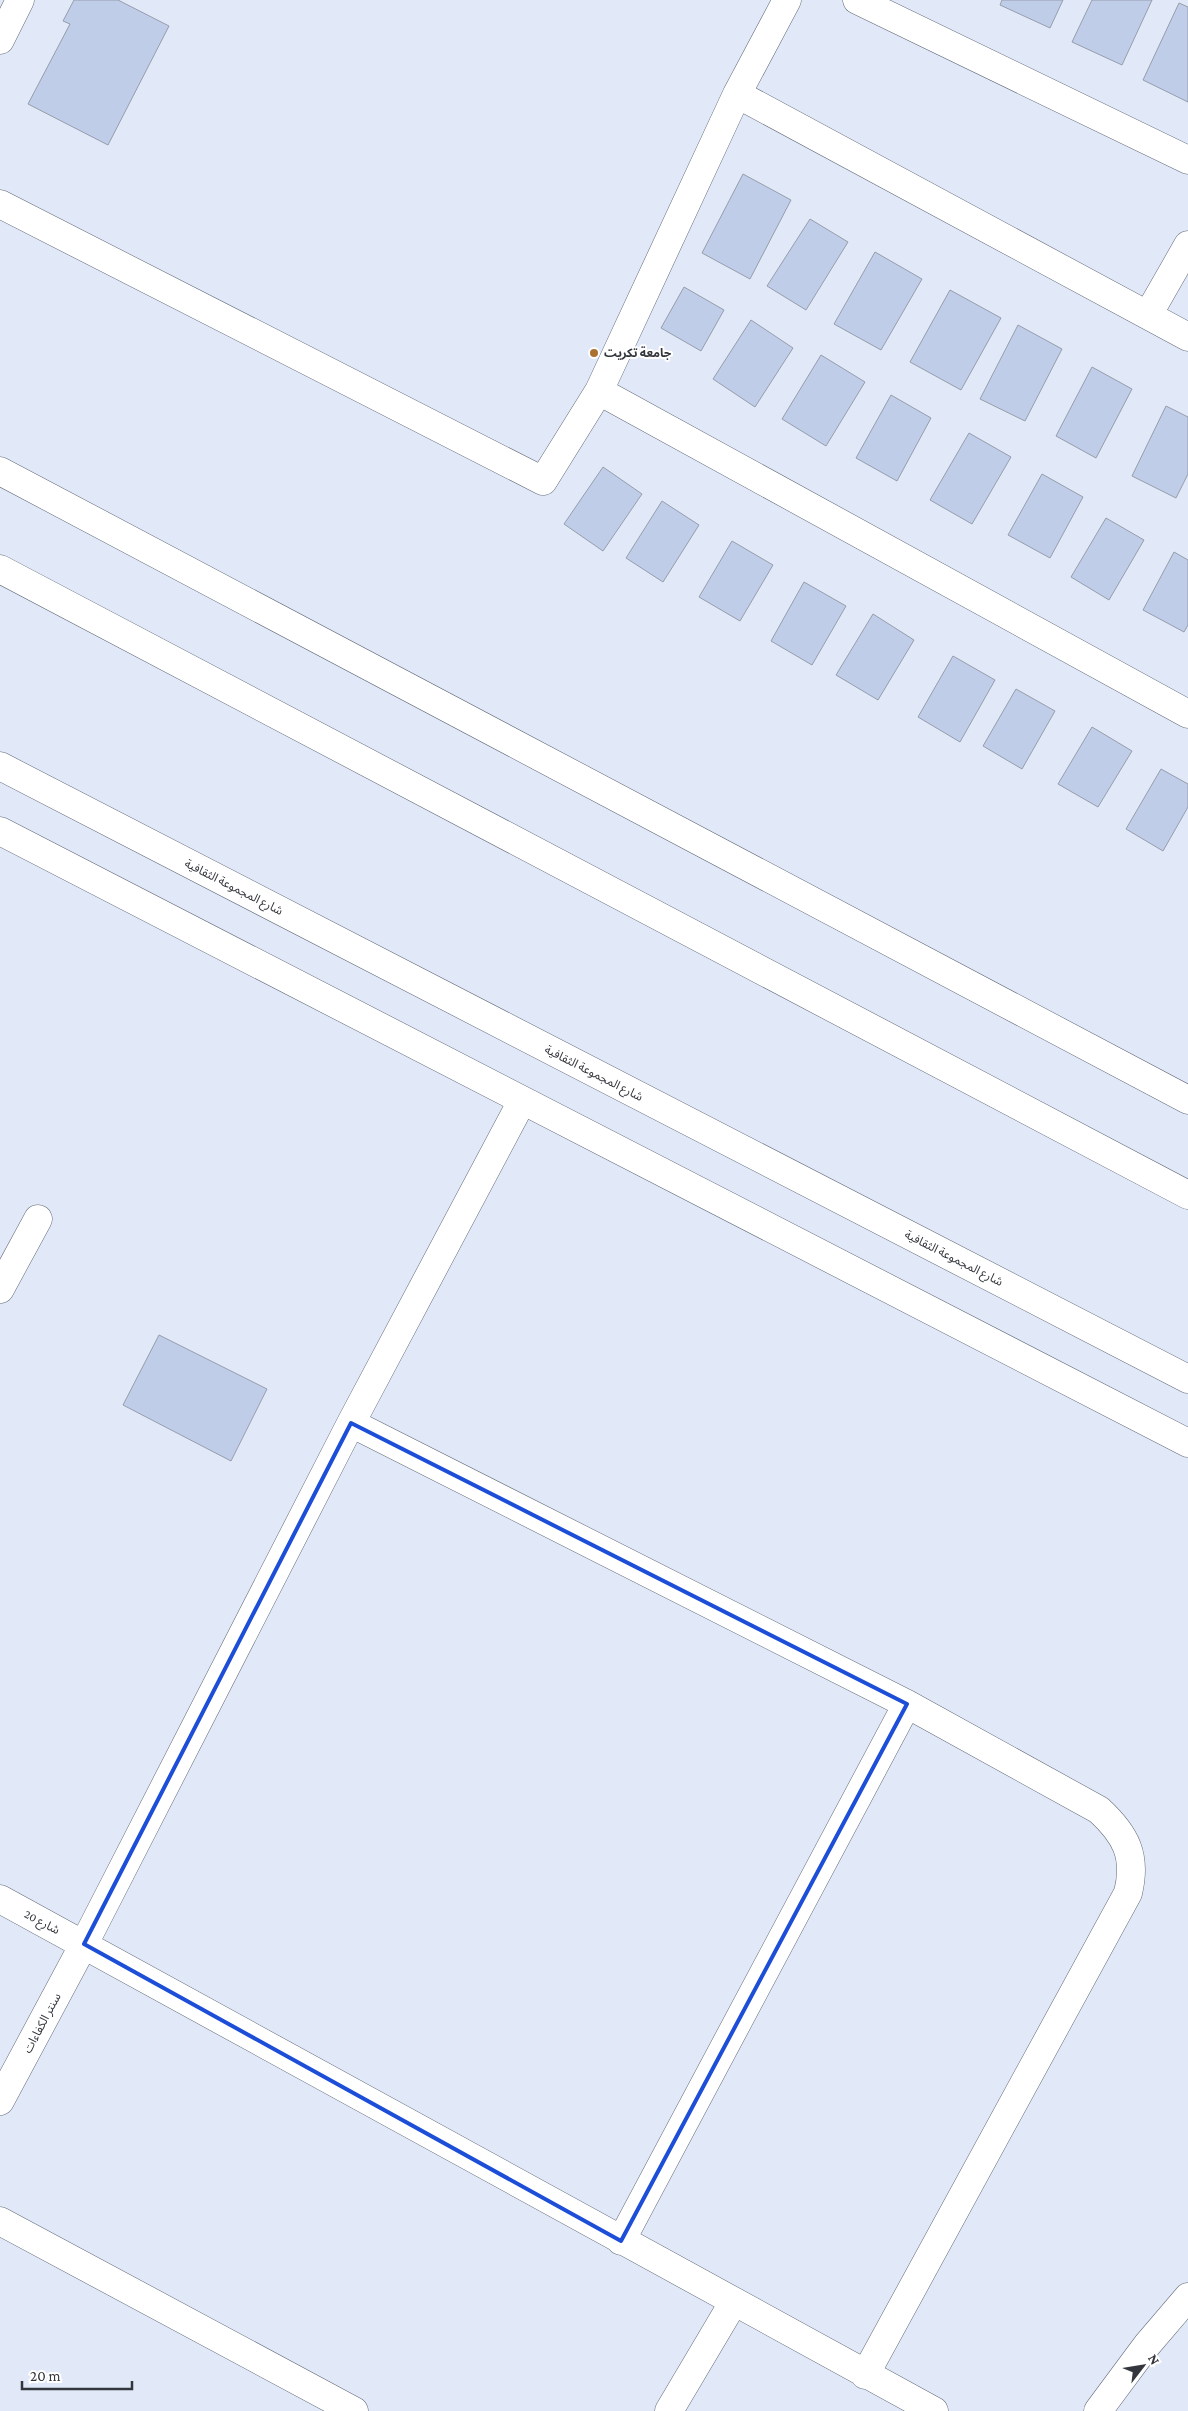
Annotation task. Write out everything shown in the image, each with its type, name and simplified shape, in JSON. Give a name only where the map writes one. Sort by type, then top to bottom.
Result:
[{"type":"street","points":[[0,40],[20,0]]},
{"type":"street","points":[[0,204],[543,481],[599,391],[737,94],[787,0]]},
{"type":"street","points":[[857,0],[1188,160]]},
{"type":"street","points":[[737,94],[1188,337]]},
{"type":"street","points":[[1148,315],[1188,245]]},
{"type":"street","points":[[599,391],[1188,714]]},
{"type":"street","points":[[0,471],[1188,1100]]},
{"type":"street","points":[[0,569],[1188,1195]]},
{"type":"street","name":"شارع المجموعة الثقافية","points":[[0,766],[1188,1379]]},
{"type":"street","points":[[0,832],[1188,1443]]},
{"type":"street","name":"سنتر الكفاءات","points":[[0,2101],[84,1944],[351,1423],[522,1101]]},
{"type":"street","points":[[0,1290],[38,1219]]},
{"type":"street","points":[[351,1423],[907,1704],[1099,1810],[1122,1836],[1132,1864],[1132,1879],[1128,1893],[866,2375]]},
{"type":"street","points":[[621,2241],[907,1704]]},
{"type":"street","name":"شارع 20","points":[[0,1899],[733,2303],[934,2411]]},
{"type":"street","points":[[0,2221],[354,2411]]},
{"type":"street","points":[[1098,2411],[1147,2345],[1188,2297]]},
{"type":"street","points":[[669,2411],[733,2303]]},
{"type":"highlighted area","points":[[351,1423],[907,1704],[621,2241],[84,1944]]},
{"type":"building","points":[[74,0],[118,0],[169,26],[108,145],[28,104],[70,24],[63,21]]},
{"type":"building","points":[[1002,0],[1063,0],[1050,28],[1000,5]]},
{"type":"building","points":[[1092,0],[1152,0],[1122,65],[1072,42]]},
{"type":"building","points":[[1179,3],[1188,7],[1188,102],[1143,80]]},
{"type":"building","points":[[743,174],[791,200],[750,279],[702,253]]},
{"type":"building","points":[[810,219],[848,242],[806,310],[767,286]]},
{"type":"building","points":[[875,252],[922,279],[881,350],[834,324]]},
{"type":"building","points":[[684,287],[724,310],[701,351],[661,328]]},
{"type":"building","points":[[950,290],[1001,318],[961,390],[910,362]]},
{"type":"building","points":[[751,320],[793,348],[755,407],[713,379]]},
{"type":"building","points":[[1018,325],[1062,349],[1025,421],[980,399]]},
{"type":"building","points":[[821,355],[865,382],[826,446],[782,419]]},
{"type":"building","points":[[1092,367],[1132,389],[1096,458],[1056,436]]},
{"type":"building","points":[[891,395],[931,418],[897,481],[856,458]]},
{"type":"building","points":[[1166,406],[1188,417],[1188,474],[1176,498],[1132,476]]},
{"type":"building","points":[[969,433],[1011,457],[972,524],[930,500]]},
{"type":"building","points":[[603,467],[642,494],[603,551],[564,524]]},
{"type":"building","points":[[1042,474],[1083,497],[1050,558],[1008,535]]},
{"type":"building","points":[[662,501],[699,525],[663,582],[626,558]]},
{"type":"building","points":[[1106,518],[1144,540],[1109,600],[1071,577]]},
{"type":"building","points":[[732,541],[773,565],[740,621],[699,597]]},
{"type":"building","points":[[1174,552],[1188,560],[1188,625],[1184,632],[1143,610]]},
{"type":"building","points":[[804,582],[846,606],[812,665],[771,641]]},
{"type":"building","points":[[873,614],[914,640],[878,700],[836,675]]},
{"type":"building","points":[[953,656],[995,680],[960,742],[918,717]]},
{"type":"building","points":[[1016,689],[1055,711],[1022,769],[983,746]]},
{"type":"building","points":[[1092,727],[1132,751],[1098,807],[1058,784]]},
{"type":"building","points":[[1161,769],[1188,784],[1188,807],[1163,851],[1126,829]]},
{"type":"building","points":[[159,1335],[267,1389],[231,1461],[123,1405]]},
{"type":"place","name":"جامعة تكريت","points":[[594,353]]}]
